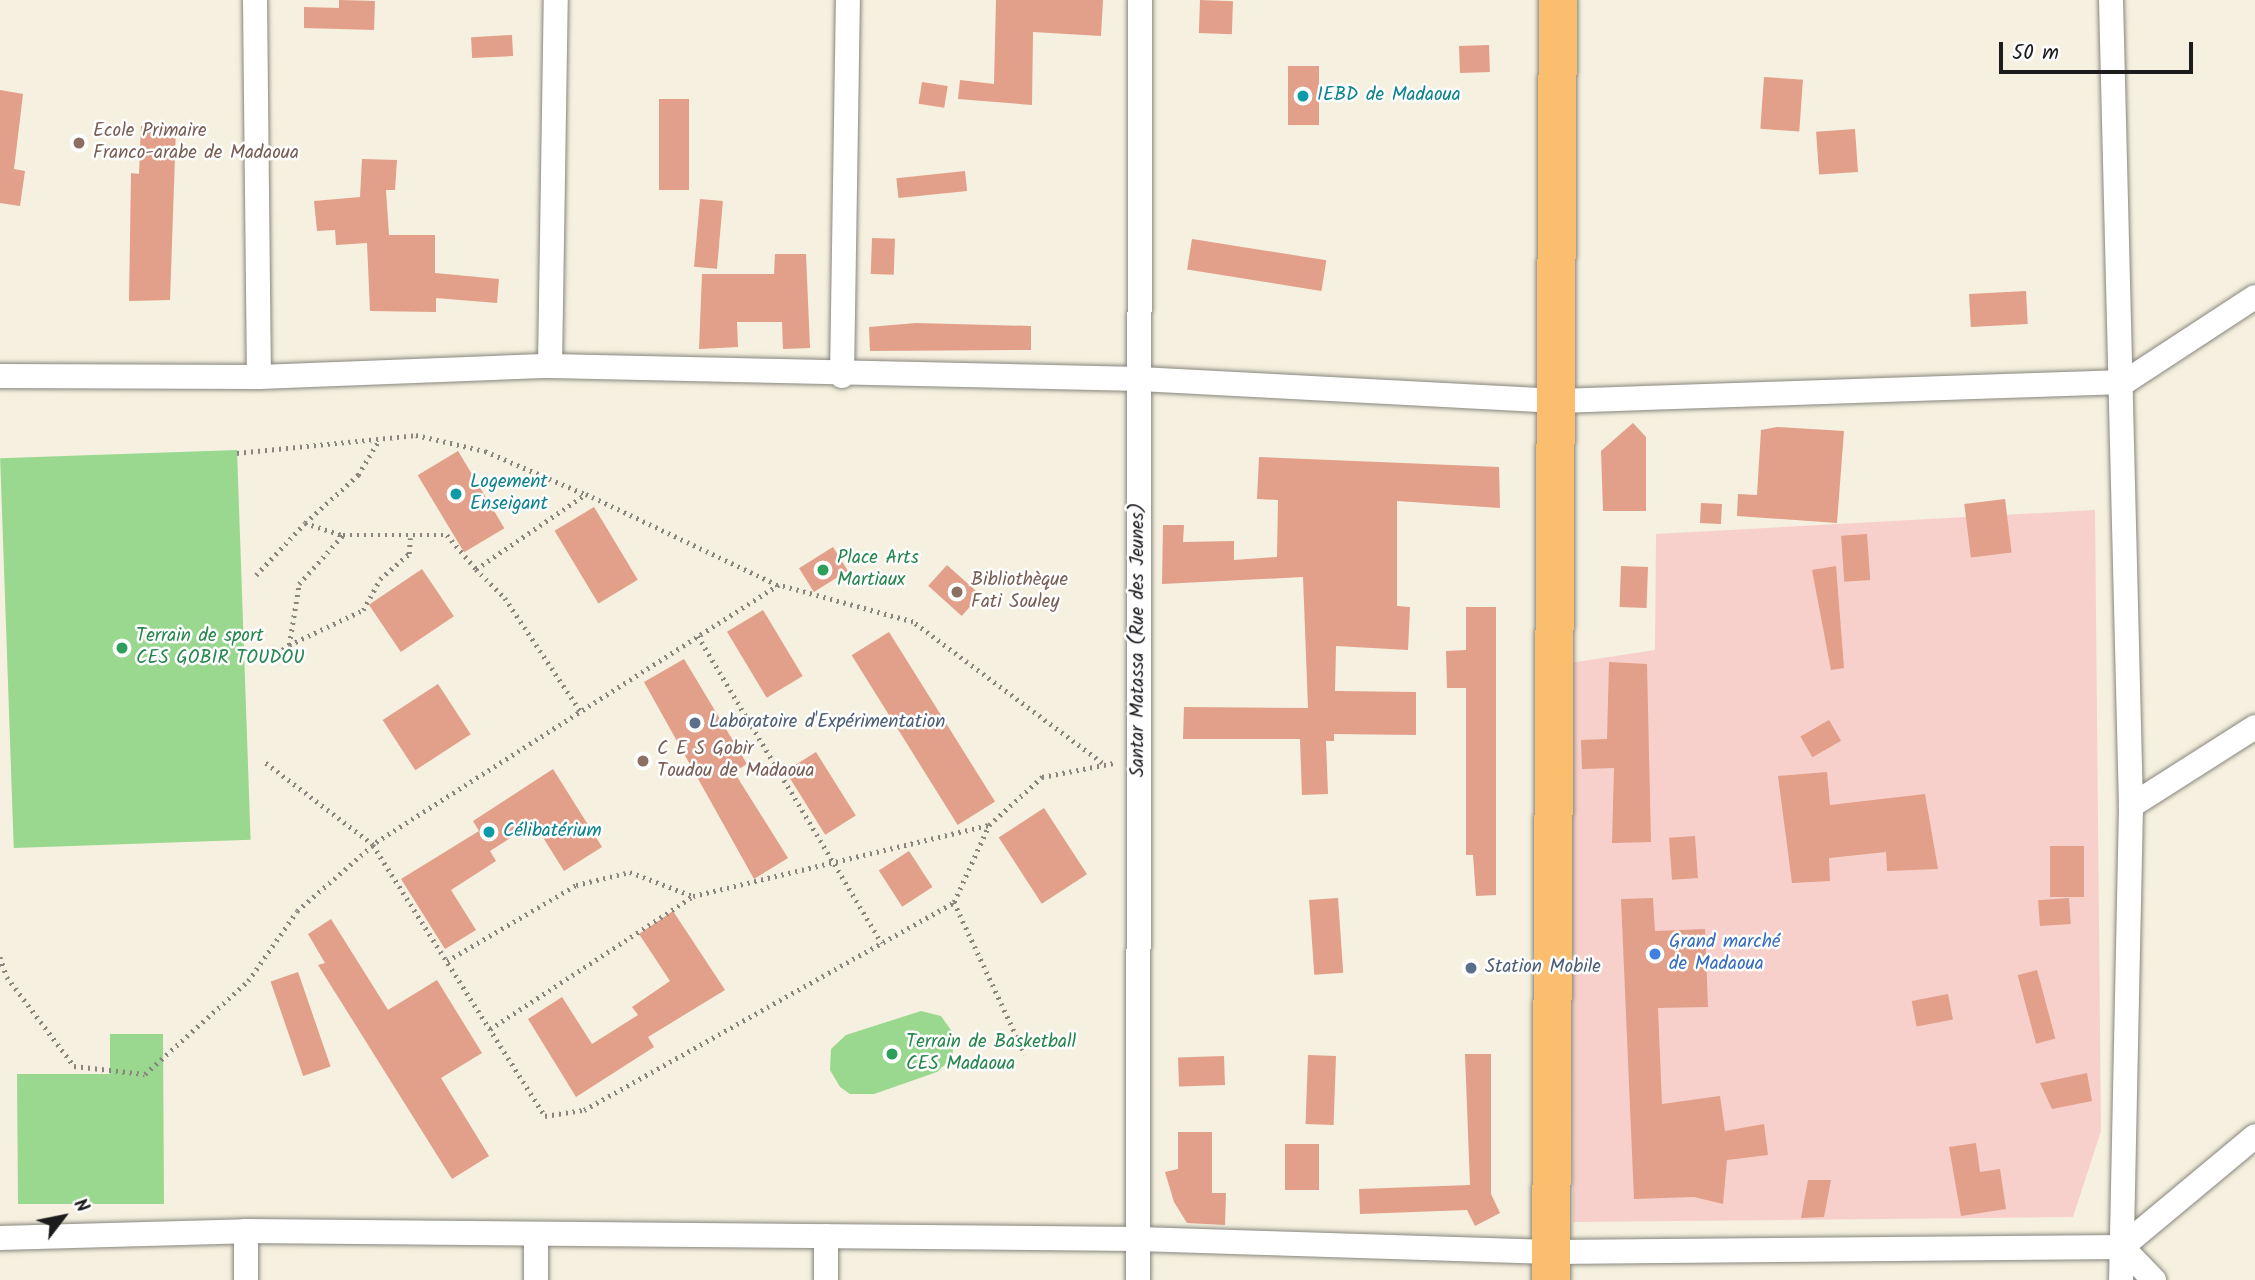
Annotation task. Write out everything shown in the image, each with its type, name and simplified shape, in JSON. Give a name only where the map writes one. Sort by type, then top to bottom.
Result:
[{"type":"highway","points":[[1551,1266],[1558,401],[1558,0]]},
{"type":"street","points":[[255,0],[259,377]]},
{"type":"street","points":[[550,366],[556,0]]},
{"type":"street","points":[[842,376],[848,0]]},
{"type":"street","name":"Santar Matassa (Rue des Jeunes)","points":[[1138,1280],[1140,0]]},
{"type":"street","points":[[2111,0],[2125,382],[2131,806],[2121,1280]]},
{"type":"street","points":[[0,376],[259,377],[550,366],[842,376],[1140,379],[1558,401],[2125,382],[2255,297]]},
{"type":"street","points":[[2131,806],[2255,727]]},
{"type":"street","points":[[0,1238],[246,1231],[1138,1239],[1551,1266],[2122,1247],[2255,1136]]},
{"type":"street","points":[[246,1231],[246,1280]]},
{"type":"street","points":[[536,1234],[536,1280]]},
{"type":"street","points":[[826,1280],[827,1236]]},
{"type":"street","points":[[2122,1247],[2154,1280]]},
{"type":"path","points":[[256,575],[305,523],[358,475],[379,439]]},
{"type":"path","points":[[237,453],[379,439],[447,439],[586,494],[779,585],[913,622],[1102,763],[1042,777],[989,825],[954,902],[584,1110],[545,1116],[373,845],[264,762]]},
{"type":"path","points":[[476,569],[586,494]]},
{"type":"path","points":[[305,523],[344,535],[411,538],[447,535],[505,598],[581,712]]},
{"type":"path","points":[[289,645],[299,584],[344,535]]},
{"type":"path","points":[[271,658],[289,645],[363,610],[380,579],[409,554],[411,538]]},
{"type":"path","points":[[0,957],[7,976],[74,1066],[145,1074],[248,981],[296,911],[373,845],[779,585]]},
{"type":"path","points":[[698,636],[882,943]]},
{"type":"path","points":[[490,1029],[693,896],[989,825]]},
{"type":"path","points":[[447,961],[576,885],[630,872],[693,896]]},
{"type":"path","points":[[954,902],[1025,1054]]},
{"type":"shaded area","name":"Grand marché de Madaoua","points":[[2095,510],[2101,1131],[2073,1217],[1573,1222],[1570,663],[1655,650],[1656,534]]},
{"type":"green space","name":"Terrain de sport CES GOBIR TOUDOU","points":[[237,450],[251,840],[14,848],[0,458]]},
{"type":"green space","name":"Terrain de Basketball CES Madaoua","points":[[921,1011],[941,1016],[955,1036],[952,1058],[937,1072],[874,1094],[850,1094],[840,1087],[830,1070],[831,1049],[846,1035]]},
{"type":"green space","points":[[110,1034],[163,1034],[164,1204],[18,1204],[17,1074],[110,1074]]},
{"type":"building","points":[[339,0],[375,1],[374,30],[304,28],[304,7],[339,8]]},
{"type":"building","points":[[996,0],[1103,0],[1101,36],[1033,32],[1032,105],[958,99],[960,80],[994,84]]},
{"type":"building","points":[[1200,0],[1233,1],[1232,34],[1199,33]]},
{"type":"building","points":[[512,35],[513,56],[472,58],[471,37]]},
{"type":"building","points":[[1489,45],[1490,72],[1460,73],[1459,46]]},
{"type":"building","name":"IEBD de Madaoua","points":[[1288,66],[1319,66],[1319,125],[1288,125]]},
{"type":"building","points":[[1764,77],[1803,80],[1799,132],[1760,129]]},
{"type":"building","points":[[922,82],[948,86],[944,108],[919,104]]},
{"type":"building","points":[[0,90],[23,94],[14,169],[25,171],[20,206],[0,203]]},
{"type":"building","points":[[659,99],[689,99],[689,190],[659,190]]},
{"type":"building","points":[[141,126],[176,128],[170,300],[129,301],[131,173],[139,174]]},
{"type":"building","points":[[1855,129],[1858,172],[1819,175],[1816,132]]},
{"type":"building","points":[[362,159],[397,160],[395,190],[386,190],[389,235],[435,235],[435,273],[499,279],[497,303],[436,298],[436,312],[370,311],[367,243],[336,245],[335,230],[317,231],[314,201],[360,197]]},
{"type":"building","points":[[965,171],[967,191],[898,198],[896,178]]},
{"type":"building","points":[[700,199],[723,201],[717,269],[694,267]]},
{"type":"building","points":[[872,238],[895,239],[894,275],[871,274]]},
{"type":"building","points":[[1192,239],[1326,260],[1321,291],[1187,270]]},
{"type":"building","points":[[775,254],[806,254],[810,348],[783,349],[782,322],[737,322],[738,347],[699,349],[702,274],[774,274]]},
{"type":"building","points":[[2026,291],[2028,324],[1971,327],[1969,294]]},
{"type":"building","points":[[916,323],[1031,326],[1031,350],[870,351],[869,327]]},
{"type":"building","points":[[1633,423],[1646,437],[1646,511],[1603,511],[1601,451]]},
{"type":"building","points":[[1777,427],[1844,431],[1837,523],[1737,516],[1738,494],[1757,495],[1761,430]]},
{"type":"building","name":"Logement Enseigant","points":[[458,451],[504,528],[464,552],[418,475]]},
{"type":"building","points":[[1259,457],[1499,467],[1500,508],[1397,501],[1397,606],[1410,607],[1408,650],[1336,646],[1335,691],[1416,692],[1416,735],[1334,734],[1334,741],[1326,741],[1328,794],[1302,795],[1300,739],[1183,739],[1184,707],[1308,708],[1303,577],[1162,584],[1163,525],[1184,525],[1183,542],[1234,541],[1234,560],[1277,557],[1278,500],[1257,499]]},
{"type":"building","points":[[2005,499],[2012,553],[1971,558],[1964,504]]},
{"type":"building","points":[[1701,503],[1722,504],[1721,524],[1700,523]]},
{"type":"building","name":"Logement Enseigant","points":[[594,507],[638,580],[598,604],[555,531]]},
{"type":"building","points":[[1867,534],[1870,580],[1844,582],[1841,536]]},
{"type":"building","name":"Place Arts Martiaux","points":[[833,547],[848,571],[814,592],[799,568]]},
{"type":"building","points":[[947,565],[980,595],[962,616],[928,586]]},
{"type":"building","points":[[1621,566],[1648,567],[1647,608],[1620,607]]},
{"type":"building","points":[[1836,566],[1844,668],[1831,670],[1812,570]]},
{"type":"building","points":[[422,569],[454,616],[401,652],[369,605]]},
{"type":"building","points":[[1466,607],[1496,607],[1496,895],[1476,896],[1473,855],[1466,855],[1466,688],[1447,688],[1446,651],[1466,650]]},
{"type":"building","points":[[763,610],[803,676],[767,698],[727,632]]},
{"type":"building","points":[[889,632],[995,802],[958,825],[852,655]]},
{"type":"building","points":[[684,659],[747,764],[734,772],[788,858],[754,879],[644,682]]},
{"type":"building","points":[[1609,662],[1647,664],[1651,842],[1612,843],[1614,768],[1582,769],[1581,740],[1607,739]]},
{"type":"building","points":[[438,684],[471,734],[415,770],[383,720]]},
{"type":"building","points":[[1829,720],[1841,741],[1812,757],[1800,736]]},
{"type":"building","points":[[816,752],[856,816],[825,835],[785,771]]},
{"type":"building","points":[[553,769],[602,847],[564,871],[534,823],[490,851],[496,861],[451,890],[476,930],[445,949],[401,879],[479,831],[473,821]]},
{"type":"building","points":[[1827,772],[1830,805],[1925,794],[1938,869],[1887,871],[1886,852],[1829,858],[1830,881],[1792,883],[1778,776]]},
{"type":"building","points":[[1044,808],[1087,874],[1042,904],[999,837]]},
{"type":"building","points":[[1695,836],[1698,878],[1672,880],[1669,838]]},
{"type":"building","points":[[2050,846],[2084,846],[2084,897],[2050,897]]},
{"type":"building","points":[[909,851],[932,887],[902,907],[879,871]]},
{"type":"building","points":[[1338,898],[1343,973],[1314,975],[1309,900]]},
{"type":"building","points":[[1653,898],[1655,931],[1705,929],[1708,1007],[1658,1008],[1662,1104],[1720,1096],[1725,1131],[1764,1124],[1768,1155],[1727,1160],[1723,1204],[1694,1197],[1634,1199],[1621,899]]},
{"type":"building","points":[[2069,898],[2071,924],[2040,926],[2038,900]]},
{"type":"building","points":[[673,911],[725,990],[648,1037],[654,1047],[576,1097],[528,1019],[562,997],[592,1044],[638,1015],[632,1007],[670,981],[639,934]]},
{"type":"building","points":[[331,919],[388,1010],[437,980],[482,1053],[441,1078],[489,1156],[452,1179],[318,965],[325,963],[308,934]]},
{"type":"building","points":[[2037,970],[2055,1039],[2036,1044],[2018,975]]},
{"type":"building","points":[[298,972],[331,1067],[303,1076],[271,981]]},
{"type":"building","points":[[1948,994],[1953,1020],[1917,1027],[1912,1001]]},
{"type":"building","points":[[1465,1054],[1491,1054],[1491,1194],[1500,1213],[1475,1226],[1467,1210],[1360,1214],[1359,1189],[1470,1185]]},
{"type":"building","points":[[1308,1055],[1336,1056],[1334,1125],[1306,1124]]},
{"type":"building","points":[[1224,1056],[1225,1085],[1179,1087],[1178,1058]]},
{"type":"building","points":[[2087,1073],[2092,1101],[2052,1109],[2040,1083]]},
{"type":"building","points":[[1178,1132],[1212,1132],[1212,1193],[1226,1193],[1225,1225],[1187,1223],[1174,1202],[1165,1172],[1178,1169]]},
{"type":"building","points":[[1976,1143],[1980,1172],[2000,1169],[2006,1209],[1961,1216],[1949,1147]]},
{"type":"building","points":[[1285,1144],[1319,1144],[1319,1190],[1285,1190]]},
{"type":"building","points":[[1808,1180],[1831,1180],[1824,1217],[1801,1218]]},
{"type":"place","name":"IEBD de Madaoua","points":[[1303,96]]},
{"type":"place","name":"Ecole Primaire Franco-arabe de Madaoua","points":[[79,143]]},
{"type":"place","name":"Logement Enseigant","points":[[456,494]]},
{"type":"place","name":"Place Arts Martiaux","points":[[823,570]]},
{"type":"place","name":"Bibliothèque Fati Souley","points":[[957,592]]},
{"type":"place","name":"Terrain de sport CES GOBIR TOUDOU","points":[[122,648]]},
{"type":"place","name":"Laboratoire d'Expérimentation","points":[[695,723]]},
{"type":"place","name":"C E S Gobir Toudou de Madaoua","points":[[643,761]]},
{"type":"place","name":"Célibatérium","points":[[489,832]]},
{"type":"place","name":"Grand marché de Madaoua","points":[[1655,954]]},
{"type":"place","name":"Station Mobile","points":[[1471,968]]},
{"type":"place","name":"Terrain de Basketball CES Madaoua","points":[[892,1054]]}]
